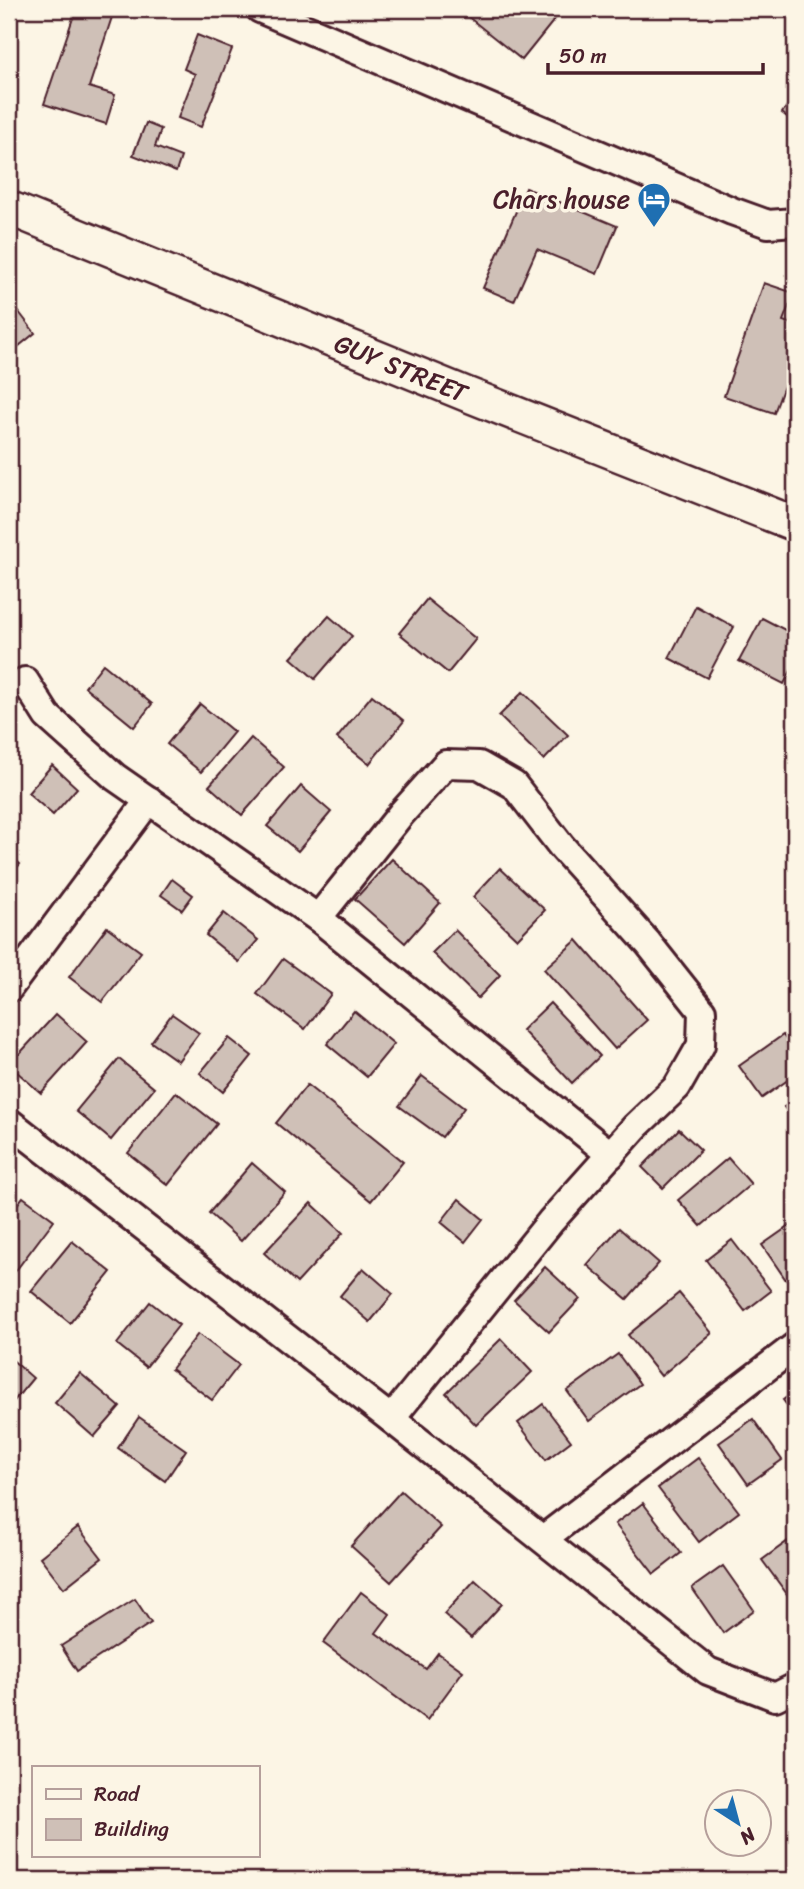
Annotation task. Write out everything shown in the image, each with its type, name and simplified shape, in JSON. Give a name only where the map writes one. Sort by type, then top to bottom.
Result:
[{"type":"street","points":[[260,9],[732,211],[768,224],[795,222]]},
{"type":"street","name":"GUY STREET","points":[[9,208],[466,394],[795,524]]},
{"type":"street","points":[[24,681],[47,716],[115,777],[318,918],[611,1155]]},
{"type":"street","points":[[318,918],[401,814],[446,764],[479,765],[514,785],[562,847],[648,943],[702,1011],[701,1045],[677,1087],[551,1221],[391,1419]]},
{"type":"street","points":[[9,988],[149,800]]},
{"type":"street","points":[[9,1122],[391,1419],[708,1671],[775,1698],[795,1687]]},
{"type":"street","points":[[543,1539],[795,1346]]},
{"type":"building","points":[[9,9],[17,9],[9,26]]},
{"type":"building","points":[[76,9],[112,17],[89,87],[115,95],[106,124],[44,104]]},
{"type":"building","points":[[465,9],[563,9],[522,60],[462,12]]},
{"type":"building","points":[[197,35],[232,49],[201,127],[178,118],[195,74],[184,69]]},
{"type":"building","points":[[9,78],[16,81],[9,98]]},
{"type":"building","points":[[795,95],[795,123],[782,113]]},
{"type":"building","points":[[146,123],[161,129],[155,147],[181,157],[176,172],[133,155]]},
{"type":"building","points":[[526,188],[617,226],[597,274],[537,249],[514,301],[483,288]]},
{"type":"building","points":[[764,283],[794,293],[783,321],[795,325],[795,390],[784,386],[774,413],[724,396]]},
{"type":"building","points":[[9,299],[35,333],[14,350],[9,343]]},
{"type":"building","points":[[427,599],[476,639],[448,673],[399,633]]},
{"type":"building","points":[[696,606],[734,627],[707,678],[669,658]]},
{"type":"building","points":[[329,616],[352,636],[315,679],[291,658]]},
{"type":"building","points":[[762,618],[795,635],[795,663],[784,684],[739,661]]},
{"type":"building","points":[[103,664],[152,704],[134,727],[85,687]]},
{"type":"building","points":[[523,692],[568,735],[544,760],[499,716]]},
{"type":"building","points":[[372,695],[404,721],[369,764],[337,738]]},
{"type":"building","points":[[200,704],[234,732],[201,772],[167,744]]},
{"type":"building","points":[[251,738],[284,767],[242,815],[209,786]]},
{"type":"building","points":[[52,765],[77,788],[53,815],[28,793]]},
{"type":"building","points":[[301,786],[331,812],[298,851],[267,826]]},
{"type":"building","points":[[9,854],[20,864],[9,877]]},
{"type":"building","points":[[392,859],[440,903],[405,943],[355,899]]},
{"type":"building","points":[[500,868],[545,910],[517,939],[473,897]]},
{"type":"building","points":[[172,879],[193,895],[182,910],[161,895]]},
{"type":"building","points":[[224,913],[258,940],[239,962],[206,935]]},
{"type":"building","points":[[107,927],[141,952],[102,1002],[69,977]]},
{"type":"building","points":[[455,930],[500,975],[478,998],[432,953]]},
{"type":"building","points":[[577,940],[647,1020],[615,1049],[544,969]]},
{"type":"building","points":[[283,959],[331,994],[305,1029],[257,994]]},
{"type":"building","points":[[550,1003],[600,1056],[572,1083],[522,1030]]},
{"type":"building","points":[[354,1011],[394,1044],[367,1077],[327,1044]]},
{"type":"building","points":[[56,1014],[87,1042],[41,1093],[9,1065]]},
{"type":"building","points":[[172,1014],[199,1033],[178,1061],[151,1042]]},
{"type":"building","points":[[783,1035],[795,1053],[795,1075],[762,1098],[739,1066]]},
{"type":"building","points":[[229,1038],[252,1056],[223,1092],[200,1073]]},
{"type":"building","points":[[119,1059],[154,1088],[111,1140],[76,1111]]},
{"type":"building","points":[[422,1076],[464,1108],[442,1137],[399,1106]]},
{"type":"building","points":[[307,1085],[403,1162],[371,1201],[276,1123]]},
{"type":"building","points":[[176,1092],[217,1124],[168,1185],[128,1153]]},
{"type":"building","points":[[795,1099],[795,1123],[784,1107]]},
{"type":"building","points":[[679,1129],[701,1150],[663,1188],[642,1167]]},
{"type":"building","points":[[728,1158],[751,1184],[701,1226],[678,1200]]},
{"type":"building","points":[[252,1163],[285,1192],[241,1241],[209,1213]]},
{"type":"building","points":[[23,1197],[54,1220],[14,1273],[9,1269],[9,1215]]},
{"type":"building","points":[[459,1199],[483,1219],[465,1242],[441,1222]]},
{"type":"building","points":[[311,1203],[343,1233],[297,1283],[264,1253]]},
{"type":"building","points":[[792,1224],[795,1229],[795,1273],[786,1280],[762,1245]]},
{"type":"building","points":[[619,1228],[659,1263],[627,1299],[587,1265]]},
{"type":"building","points":[[732,1240],[771,1291],[745,1311],[706,1260]]},
{"type":"building","points":[[72,1241],[111,1272],[70,1323],[31,1291]]},
{"type":"building","points":[[545,1267],[580,1299],[549,1332],[514,1300]]},
{"type":"building","points":[[363,1268],[393,1294],[370,1322],[340,1296]]},
{"type":"building","points":[[679,1293],[712,1333],[661,1376],[628,1335]]},
{"type":"building","points":[[150,1302],[179,1325],[146,1367],[117,1344]]},
{"type":"building","points":[[198,1334],[239,1365],[212,1400],[171,1369]]},
{"type":"building","points":[[501,1339],[532,1372],[476,1425],[446,1393]]},
{"type":"building","points":[[618,1354],[640,1384],[589,1421],[567,1391]]},
{"type":"building","points":[[9,1357],[33,1378],[14,1401],[9,1396]]},
{"type":"building","points":[[80,1373],[120,1407],[94,1437],[55,1403]]},
{"type":"building","points":[[795,1391],[795,1416],[783,1400]]},
{"type":"building","points":[[543,1404],[571,1441],[546,1460],[518,1423]]},
{"type":"building","points":[[139,1417],[186,1450],[165,1481],[118,1448]]},
{"type":"building","points":[[753,1419],[782,1460],[748,1484],[719,1443]]},
{"type":"building","points":[[698,1458],[739,1512],[699,1542],[658,1488]]},
{"type":"building","points":[[401,1491],[441,1527],[391,1582],[351,1546]]},
{"type":"building","points":[[643,1503],[681,1553],[654,1574],[615,1524]]},
{"type":"building","points":[[78,1527],[102,1558],[64,1588],[40,1557]]},
{"type":"building","points":[[788,1541],[795,1550],[795,1605],[762,1560]]},
{"type":"building","points":[[723,1566],[754,1610],[723,1633],[692,1588]]},
{"type":"building","points":[[475,1580],[502,1604],[471,1638],[444,1614]]},
{"type":"building","points":[[361,1592],[390,1614],[376,1633],[426,1669],[438,1653],[463,1671],[427,1720],[323,1643]]},
{"type":"building","points":[[135,1599],[151,1623],[77,1671],[61,1646]]},
{"type":"place","name":"Chars house","points":[[654,229]]}]
